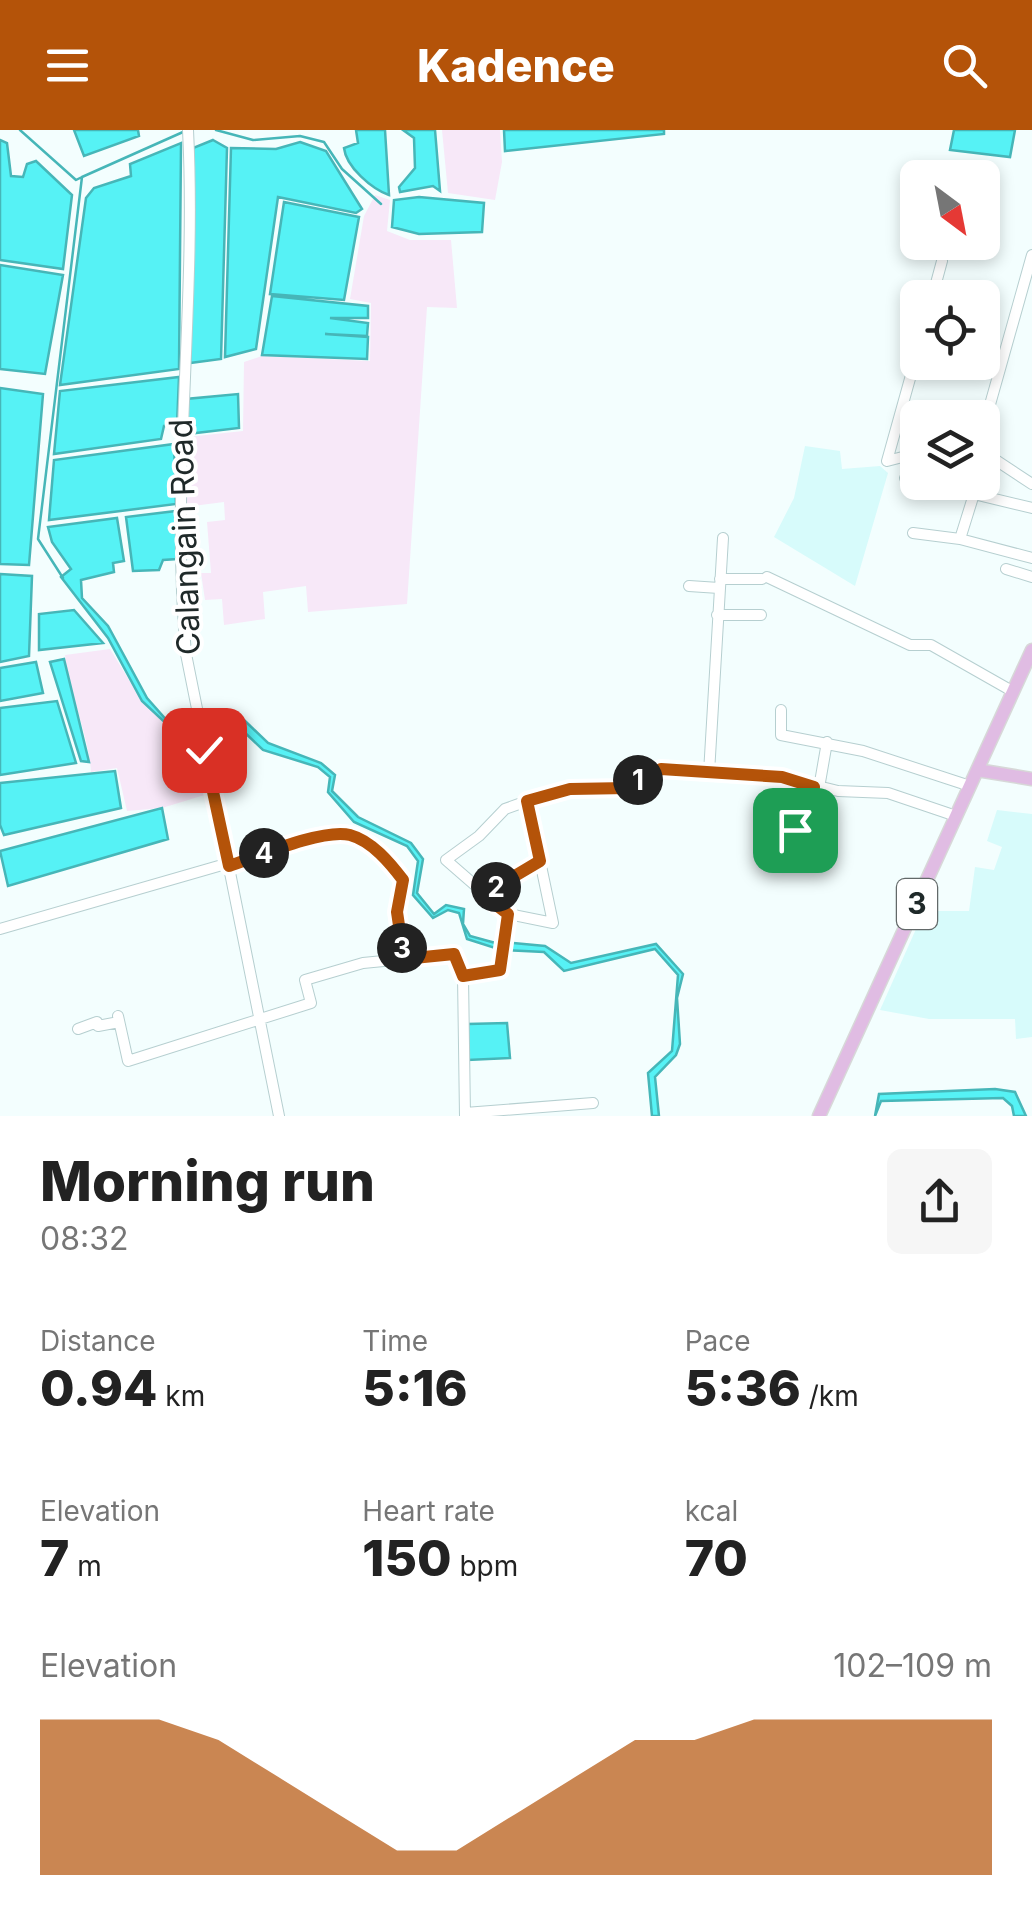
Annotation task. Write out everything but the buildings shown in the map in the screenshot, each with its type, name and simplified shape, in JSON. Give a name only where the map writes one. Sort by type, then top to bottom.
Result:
[{"type":"main road","name":"3","points":[[819,1116],[1032,650]]},
{"type":"main road","points":[[977,770],[1032,779]]},
{"type":"street","name":"Calangain Road","points":[[188,130],[181,601],[199,727],[279,1116]]},
{"type":"street","points":[[991,400],[1032,255]]},
{"type":"street","points":[[937,280],[942,261]]},
{"type":"street","points":[[900,414],[887,461],[900,458]]},
{"type":"street","points":[[1000,462],[1032,484]]},
{"type":"street","points":[[960,539],[972,500]]},
{"type":"street","points":[[999,500],[1032,508]]},
{"type":"street","points":[[913,533],[960,539],[1032,558]]},
{"type":"street","points":[[709,773],[723,538]]},
{"type":"street","points":[[1006,569],[1032,577]]},
{"type":"street","points":[[690,586],[765,578],[910,645],[931,646],[1012,691]]},
{"type":"street","points":[[717,615],[761,615]]},
{"type":"street","points":[[781,710],[781,735],[827,742],[970,786]]},
{"type":"street","points":[[795,830],[816,787],[827,742]]},
{"type":"street","points":[[527,801],[553,923],[508,914],[446,860],[479,836],[505,809],[527,801],[570,789],[628,788],[661,769],[782,777],[816,787],[888,793],[956,816]]},
{"type":"street","points":[[0,930],[328,836],[355,838],[374,848],[403,880],[397,912],[404,959]]},
{"type":"street","points":[[483,895],[540,861]]},
{"type":"street","points":[[463,976],[498,972],[508,914]]},
{"type":"street","points":[[78,1029],[119,1019],[128,1061],[262,1022],[310,1003],[305,980],[309,976],[454,954],[463,976],[465,1114],[554,1112],[593,1102]]},
{"type":"shaded area","points":[[442,130],[500,130],[502,162],[495,200],[448,193]]},
{"type":"shaded area","points":[[375,195],[390,200],[387,231],[410,240],[451,240],[457,308],[427,307],[407,604],[308,612],[306,586],[263,592],[265,619],[224,625],[222,599],[205,600],[201,573],[211,573],[207,522],[225,520],[224,502],[185,507],[187,437],[243,431],[244,362],[262,356],[370,361],[371,303],[350,299],[364,216]]},
{"type":"shaded area","points":[[805,446],[840,451],[842,469],[880,466],[888,473],[855,586],[774,537],[794,498]]},
{"type":"shaded area","points":[[110,649],[142,701],[173,730],[181,778],[207,773],[211,793],[162,808],[127,811],[117,768],[91,772],[65,655]]},
{"type":"shaded area","points":[[997,810],[1032,814],[1032,1037],[1016,1039],[1015,1019],[929,1019],[880,1010],[924,911],[969,911],[975,867],[994,870],[1002,847],[987,841]]},
{"type":"water","points":[[74,130],[138,130],[139,136],[84,156]]},
{"type":"water","points":[[356,130],[385,130],[389,195],[368,183],[349,163],[344,148],[358,143]]},
{"type":"water","points":[[403,130],[435,130],[440,191],[433,186],[400,192],[399,187],[415,168],[414,138]]},
{"type":"water","points":[[504,130],[664,130],[664,134],[505,151]]},
{"type":"water","points":[[954,130],[1015,130],[1010,157],[950,150]]},
{"type":"water","points":[[0,140],[7,143],[11,176],[23,177],[27,164],[36,161],[72,195],[63,269],[0,260]]},
{"type":"water","points":[[213,140],[227,148],[221,359],[190,363],[193,148]]},
{"type":"water","points":[[300,142],[326,151],[362,209],[356,213],[278,197],[256,349],[225,357],[231,148],[276,149]]},
{"type":"water","points":[[181,143],[179,369],[60,385],[86,198],[94,188],[131,176],[130,164]]},
{"type":"water","points":[[419,197],[484,203],[482,232],[419,234],[392,227],[394,200]]},
{"type":"water","points":[[284,202],[359,217],[344,300],[270,294]]},
{"type":"water","points":[[0,265],[63,275],[45,374],[0,369]]},
{"type":"water","points":[[272,296],[368,306],[368,318],[330,318],[368,323],[367,336],[325,334],[368,337],[367,359],[262,355]]},
{"type":"water","points":[[179,377],[177,425],[164,426],[161,439],[54,454],[60,391]]},
{"type":"water","points":[[0,388],[43,394],[29,565],[0,564]]},
{"type":"water","points":[[238,394],[239,428],[187,434],[186,399]]},
{"type":"water","points":[[174,444],[176,504],[49,520],[54,460]]},
{"type":"water","points":[[176,511],[177,559],[163,560],[159,570],[133,571],[126,517]]},
{"type":"water","points":[[117,518],[124,561],[113,563],[114,572],[81,580],[82,598],[108,626],[147,698],[170,724],[199,730],[173,730],[142,701],[108,638],[61,577],[71,569],[52,542],[48,527]]},
{"type":"water","points":[[0,574],[32,576],[29,656],[0,662]]},
{"type":"water","points":[[74,610],[103,643],[39,650],[39,614]]},
{"type":"water","points":[[64,659],[89,762],[81,761],[50,662]]},
{"type":"water","points":[[36,662],[43,693],[0,701],[0,668]]},
{"type":"water","points":[[57,701],[76,763],[0,775],[0,708]]},
{"type":"water","points":[[244,720],[268,743],[321,763],[335,775],[332,791],[358,817],[411,843],[423,859],[417,893],[434,914],[446,905],[464,909],[463,924],[470,936],[499,944],[498,949],[467,939],[459,913],[448,910],[433,918],[413,895],[418,861],[407,846],[354,822],[328,792],[330,777],[318,767],[263,750],[239,727],[201,728]]},
{"type":"water","points":[[115,771],[121,808],[4,835],[0,825],[0,783]]},
{"type":"water","points":[[162,808],[168,839],[8,886],[0,851]]},
{"type":"water","points":[[502,942],[545,946],[571,963],[656,944],[683,974],[677,998],[680,1044],[676,1055],[655,1077],[659,1116],[652,1116],[648,1073],[672,1051],[678,975],[655,949],[564,971],[544,952],[501,950]]},
{"type":"water","points":[[507,1023],[510,1058],[468,1060],[468,1024]]},
{"type":"water","points":[[995,1089],[1015,1092],[1026,1116],[1014,1116],[1012,1106],[1003,1098],[881,1101],[875,1116],[879,1094]]},
{"type":"waterway","points":[[20,130],[76,180],[82,177],[38,539],[63,578]]},
{"type":"waterway","points":[[216,130],[253,140],[300,136],[324,142],[342,169],[381,204]]},
{"type":"waterway","points":[[82,177],[183,132]]},
{"type":"route","points":[[204,750],[229,866],[258,854],[328,836],[344,834],[355,838],[374,848],[403,880],[397,912],[404,959],[454,954],[460,960],[463,976],[500,970],[508,914],[483,895],[540,861],[527,801],[570,789],[622,790],[661,769],[782,777],[814,787],[795,830]]}]
